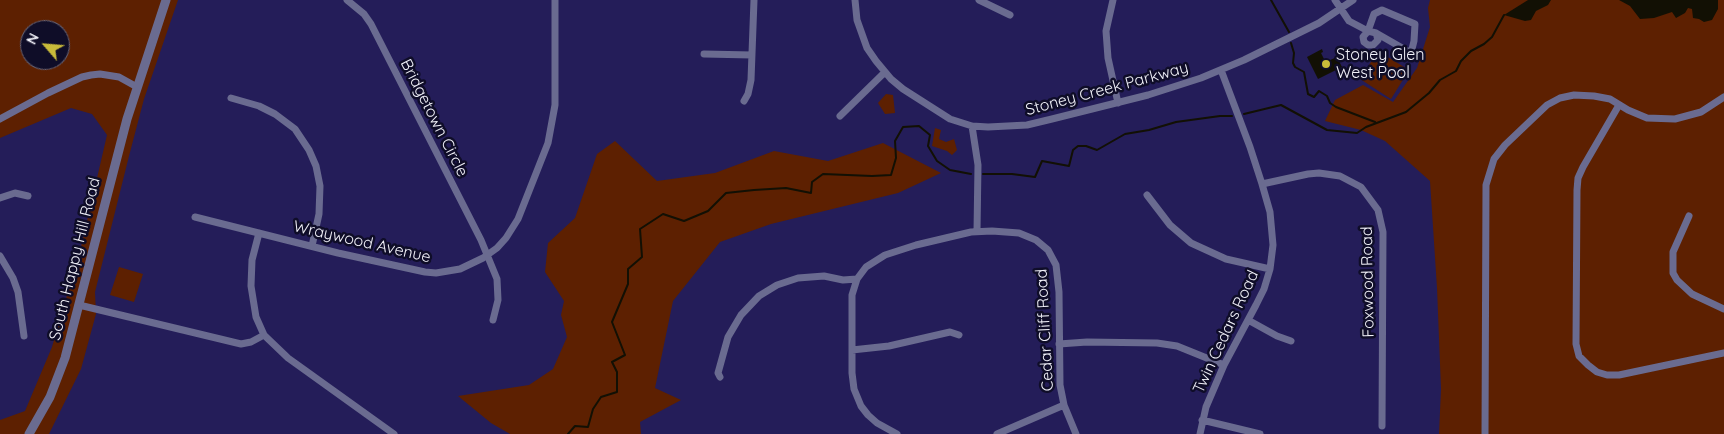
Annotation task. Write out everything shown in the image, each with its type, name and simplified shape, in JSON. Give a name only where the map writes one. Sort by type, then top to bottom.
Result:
[{"type":"street","name":"South Happy Hill Road","points":[[29,434],[50,397],[59,376],[137,86],[166,0]]},
{"type":"street","name":"Bridgetown Circle","points":[[347,0],[356,6],[372,24],[487,256],[496,276],[498,289],[498,300],[493,320]]},
{"type":"street","name":"Wraywood Avenue","points":[[195,217],[426,272],[460,269],[487,256],[506,238],[518,219],[548,143],[555,105],[555,0]]},
{"type":"street","points":[[744,101],[750,88],[754,0]]},
{"type":"street","name":"Stoney Creek Parkway","points":[[855,0],[857,20],[861,34],[870,52],[885,72],[903,89],[939,114],[972,126],[1028,125],[1196,80],[1319,23],[1353,0]]},
{"type":"street","points":[[979,0],[1010,15]]},
{"type":"street","points":[[1113,0],[1106,29],[1108,58],[1118,102]]},
{"type":"street","points":[[1335,0],[1349,21],[1368,31],[1376,33],[1411,53],[1415,24],[1382,10],[1374,14],[1368,31],[1363,37],[1364,42],[1373,46],[1378,38],[1376,33]]},
{"type":"street","points":[[704,54],[752,55]]},
{"type":"street","name":"Twin Cedars Road","points":[[1200,434],[1206,407],[1224,365],[1264,289],[1270,269],[1273,246],[1272,228],[1262,184],[1221,70]]},
{"type":"street","points":[[840,116],[885,72]]},
{"type":"street","points":[[0,119],[82,77],[100,74],[119,77],[137,86]]},
{"type":"street","points":[[1485,434],[1486,185],[1494,159],[1505,145],[1548,104],[1560,98],[1574,95],[1594,96],[1610,100],[1647,118],[1675,119],[1701,112],[1724,97]]},
{"type":"street","points":[[231,98],[259,106],[276,114],[295,129],[310,150],[318,173],[320,200],[312,246]]},
{"type":"street","points":[[1619,105],[1578,178],[1576,344],[1579,356],[1597,372],[1607,375],[1618,375],[1724,353]]},
{"type":"street","points":[[972,126],[978,165],[978,232]]},
{"type":"street","name":"Foxwood Road","points":[[1262,184],[1308,174],[1319,173],[1340,176],[1361,187],[1378,210],[1383,232],[1382,426]]},
{"type":"street","points":[[0,198],[15,193],[28,196]]},
{"type":"street","points":[[1147,195],[1170,225],[1191,243],[1226,259],[1270,269]]},
{"type":"street","points":[[1689,216],[1673,252],[1673,273],[1677,280],[1692,294],[1724,309]]},
{"type":"street","name":"Cedar Cliff Road","points":[[857,279],[866,267],[885,255],[916,245],[978,232],[1004,231],[1036,240],[1048,250],[1056,265],[1059,278],[1060,385],[1064,405],[1076,434]]},
{"type":"street","points":[[259,232],[252,260],[250,286],[256,317],[264,335],[288,358],[394,434]]},
{"type":"street","points":[[0,256],[13,278],[18,292],[24,336]]},
{"type":"street","points":[[720,377],[718,373],[728,337],[740,315],[759,296],[777,285],[798,278],[820,276],[844,280],[857,279],[852,295],[854,389],[861,406],[877,423],[897,434]]},
{"type":"street","points":[[79,305],[240,344],[250,342],[264,335]]},
{"type":"street","points":[[1248,320],[1277,336],[1291,341]]},
{"type":"street","points":[[852,350],[889,346],[950,332],[959,335]]},
{"type":"street","points":[[1059,344],[1157,343],[1177,346],[1224,365]]},
{"type":"street","name":"Cedar Cliff Road","points":[[997,434],[1064,405]]},
{"type":"street","points":[[1202,420],[1260,434]]},
{"type":"shaded area","points":[[0,0],[178,0],[144,99],[129,156],[95,292],[96,314],[81,369],[49,434],[0,434],[0,420],[25,411],[52,347],[81,247],[107,135],[92,114],[71,108],[0,138]]},
{"type":"shaded area","points":[[1430,0],[1724,0],[1724,434],[1439,434],[1441,389],[1430,181],[1385,141],[1361,130],[1325,121],[1335,100],[1363,85],[1393,102],[1417,68],[1430,27],[1428,8]]},
{"type":"shaded area","points":[[1528,0],[1551,0],[1548,5],[1536,11],[1531,20],[1525,21],[1504,15]]},
{"type":"shaded area","points":[[1619,0],[1718,0],[1718,9],[1712,20],[1704,22],[1693,18],[1692,9],[1688,8],[1685,13],[1676,18],[1672,12],[1654,18],[1640,19],[1630,6]]},
{"type":"shaded area","name":"Stoney Glen West Pool","points":[[1322,49],[1323,52],[1321,53],[1325,61],[1337,57],[1342,67],[1318,79],[1307,57]]},
{"type":"shaded area","points":[[1378,51],[1409,70],[1391,99],[1360,79]]},
{"type":"shaded area","points":[[886,94],[893,95],[895,113],[885,114],[878,103]]},
{"type":"shaded area","points":[[935,128],[941,130],[939,139],[946,142],[954,139],[957,150],[952,155],[947,151],[932,146]]},
{"type":"shaded area","points":[[615,141],[657,181],[715,173],[774,151],[828,161],[883,143],[941,173],[898,193],[771,224],[720,242],[673,301],[655,388],[681,400],[640,422],[641,434],[510,434],[491,423],[458,396],[529,385],[553,369],[567,337],[561,315],[564,301],[545,272],[548,243],[575,218],[597,154]]},
{"type":"shaded area","points":[[119,267],[143,274],[134,302],[110,295]]},
{"type":"waterway","points":[[1271,0],[1289,32]]},
{"type":"waterway","points":[[1244,114],[1281,105],[1327,130],[1357,133],[1366,127],[1406,112],[1429,93],[1440,80],[1456,71],[1461,61],[1471,51],[1492,37],[1504,15]]},
{"type":"waterway","points":[[1291,43],[1294,53],[1293,63],[1295,67],[1304,72],[1308,94],[1314,97],[1319,91],[1327,96],[1330,103],[1336,107],[1375,122]]},
{"type":"waterway","points":[[983,174],[1012,174],[1035,177],[1042,161],[1069,166],[1073,150],[1078,146],[1086,146],[1097,150],[1125,134],[1149,130],[1176,122],[1232,116]]},
{"type":"waterway","points":[[568,434],[575,426],[588,427],[593,409],[601,397],[617,392],[617,372],[612,362],[625,355],[612,322],[628,284],[628,269],[642,257],[640,229],[663,214],[684,221],[708,211],[726,193],[786,188],[811,193],[812,182],[823,174],[891,175],[896,158],[895,141],[903,127],[919,126],[930,135],[928,146],[937,161],[950,170],[971,174]]},
{"type":"place","name":"Stoney Glen West Pool","points":[[1326,64]]}]
